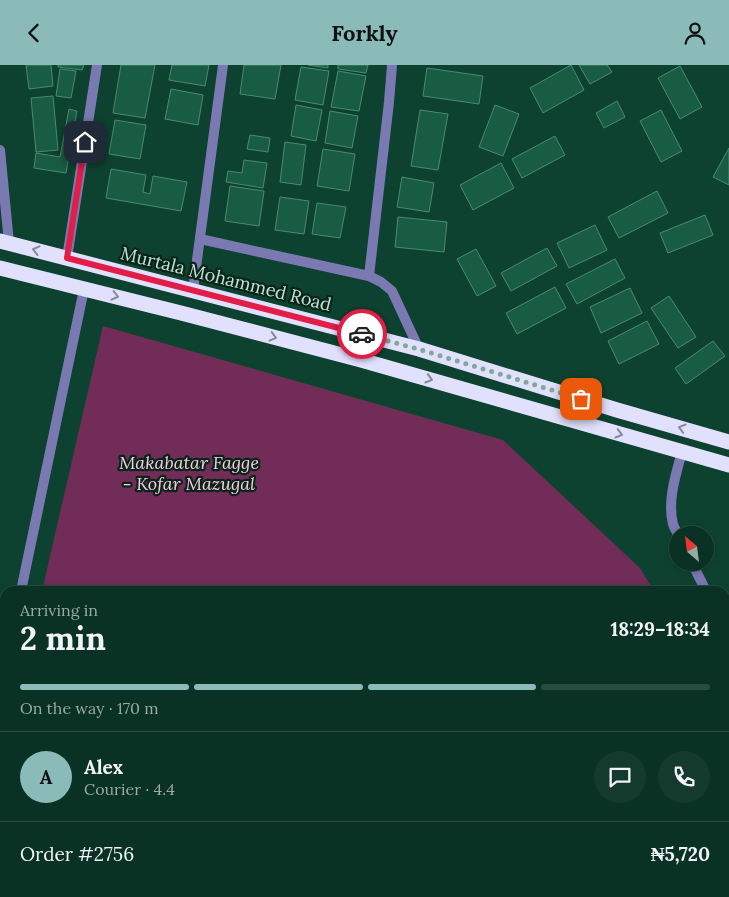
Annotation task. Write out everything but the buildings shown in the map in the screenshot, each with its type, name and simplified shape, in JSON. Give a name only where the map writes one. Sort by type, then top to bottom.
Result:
[{"type":"highway","name":"Murtala Mohammed Road","points":[[4,242],[418,349],[729,442]]},
{"type":"highway","points":[[0,268],[361,360],[729,465]]},
{"type":"street","points":[[67,258],[97,65]]},
{"type":"street","points":[[193,290],[223,65]]},
{"type":"street","points":[[369,276],[392,65]]},
{"type":"street","points":[[0,150],[4,242]]},
{"type":"street","points":[[200,239],[369,276],[381,282],[392,291],[418,349]]},
{"type":"street","points":[[22,586],[84,289]]},
{"type":"street","points":[[674,526],[673,487],[682,452]]},
{"type":"street","points":[[696,571],[704,586]]},
{"type":"green space","name":"Makabatar Fagge - Kofar Mazugal","points":[[103,326],[503,440],[640,568],[651,586],[43,586]]},
{"type":"way so far","points":[[362,334],[418,349],[581,399]]},
{"type":"route","points":[[85,142],[67,258],[362,334]]}]
